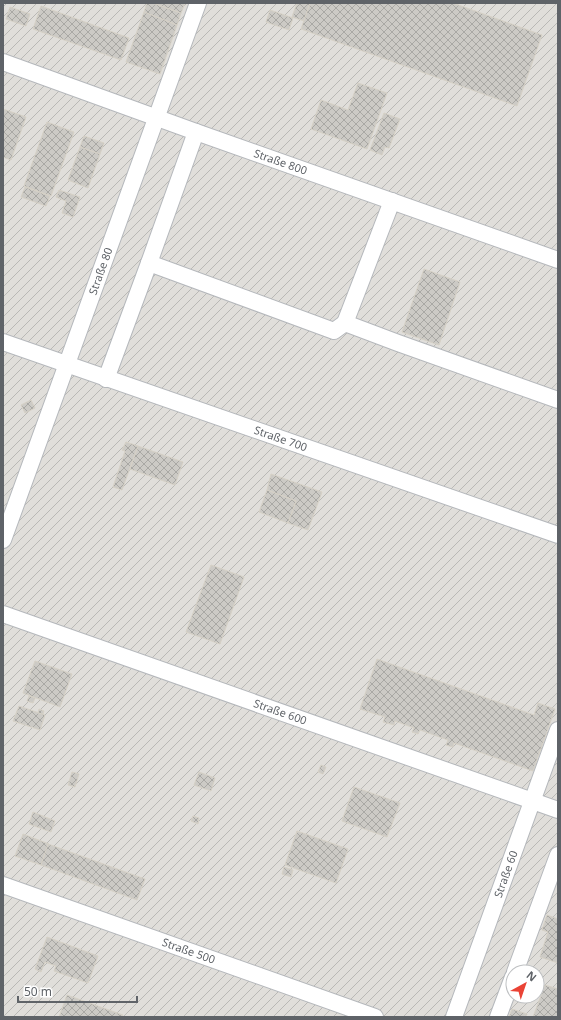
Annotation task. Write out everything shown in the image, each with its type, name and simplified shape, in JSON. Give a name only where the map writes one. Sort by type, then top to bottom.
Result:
[{"type":"street","name":"Straße 80","points":[[3,540],[198,3]]},
{"type":"street","name":"Straße 800","points":[[3,62],[558,260]]},
{"type":"street","points":[[106,379],[196,132]]},
{"type":"street","points":[[149,263],[334,331],[345,323],[392,201]]},
{"type":"street","points":[[345,323],[558,400]]},
{"type":"street","name":"Straße 700","points":[[3,342],[558,535]]},
{"type":"street","name":"Straße 600","points":[[3,614],[558,810]]},
{"type":"street","name":"Straße 60","points":[[454,1017],[558,730]]},
{"type":"street","points":[[518,964],[558,855]]},
{"type":"street","name":"Straße 500","points":[[3,885],[375,1017]]},
{"type":"street","points":[[498,1017],[505,998]]},
{"type":"shaded area","points":[[3,3],[558,3],[558,1017],[3,1017]]},
{"type":"building","points":[[147,3],[153,3],[181,13],[177,25],[144,12]]},
{"type":"building","points":[[153,3],[185,3],[181,13]]},
{"type":"building","points":[[297,3],[310,3],[304,21],[292,17]]},
{"type":"building","points":[[310,3],[453,3],[542,35],[517,106],[301,29]]},
{"type":"building","points":[[41,6],[129,38],[121,60],[33,29]]},
{"type":"building","points":[[10,7],[30,14],[26,26],[6,19]]},
{"type":"building","points":[[270,10],[293,18],[289,30],[266,22]]},
{"type":"building","points":[[144,12],[177,25],[160,74],[126,62]]},
{"type":"building","points":[[358,83],[387,93],[367,149],[311,129],[321,100],[348,110]]},
{"type":"building","points":[[3,109],[26,117],[11,160],[3,157]]},
{"type":"building","points":[[384,113],[400,119],[389,148],[385,147],[382,155],[370,150]]},
{"type":"building","points":[[47,122],[74,132],[51,196],[24,186]]},
{"type":"building","points":[[84,136],[104,143],[100,154],[80,147]]},
{"type":"building","points":[[80,147],[100,154],[88,188],[68,180]]},
{"type":"building","points":[[25,187],[50,196],[46,206],[21,197]]},
{"type":"building","points":[[59,190],[80,197],[73,217],[62,213],[66,201],[56,197]]},
{"type":"building","points":[[424,269],[460,282],[439,345],[402,332]]},
{"type":"building","points":[[31,400],[35,408],[25,413],[21,405]]},
{"type":"building","points":[[126,442],[138,446],[122,490],[113,487],[125,451],[122,450]]},
{"type":"building","points":[[138,446],[183,462],[175,485],[130,469]]},
{"type":"building","points":[[271,474],[322,492],[308,530],[288,523],[296,501],[267,490]]},
{"type":"building","points":[[267,490],[296,501],[288,523],[259,512]]},
{"type":"building","points":[[211,565],[244,577],[220,644],[186,632]]},
{"type":"building","points":[[377,659],[534,715],[538,703],[555,709],[533,771],[454,743],[453,747],[446,745],[448,740],[420,730],[418,734],[412,732],[414,728],[395,721],[394,725],[383,722],[385,717],[360,709]]},
{"type":"building","points":[[35,661],[72,674],[60,707],[23,693]]},
{"type":"building","points":[[29,696],[35,698],[33,703],[27,701]]},
{"type":"building","points":[[19,706],[45,715],[40,730],[13,721]]},
{"type":"building","points":[[39,709],[44,711],[43,714],[38,713]]},
{"type":"building","points":[[321,765],[326,767],[323,774],[318,772]]},
{"type":"building","points":[[72,772],[79,774],[75,787],[68,785]]},
{"type":"building","points":[[199,772],[215,778],[211,791],[194,785]]},
{"type":"building","points":[[354,787],[400,803],[387,837],[342,821]]},
{"type":"building","points":[[33,812],[55,821],[51,832],[29,824]]},
{"type":"building","points":[[193,816],[199,818],[198,824],[191,821]]},
{"type":"building","points":[[297,831],[348,849],[336,883],[285,865]]},
{"type":"building","points":[[23,834],[49,844],[41,865],[15,856]]},
{"type":"building","points":[[48,844],[145,879],[137,900],[41,865]]},
{"type":"building","points":[[284,867],[293,870],[291,877],[282,874]]},
{"type":"building","points":[[547,915],[558,919],[558,963],[540,957],[548,932],[542,930]]},
{"type":"building","points":[[47,937],[98,956],[88,983],[54,971],[56,966],[45,962],[41,972],[35,969]]},
{"type":"building","points":[[545,985],[558,989],[558,1017],[533,1017],[538,1004],[545,1004]]},
{"type":"building","points":[[67,995],[123,1015],[122,1017],[59,1017]]},
{"type":"building","points":[[512,1009],[527,1014],[526,1017],[509,1017]]}]
